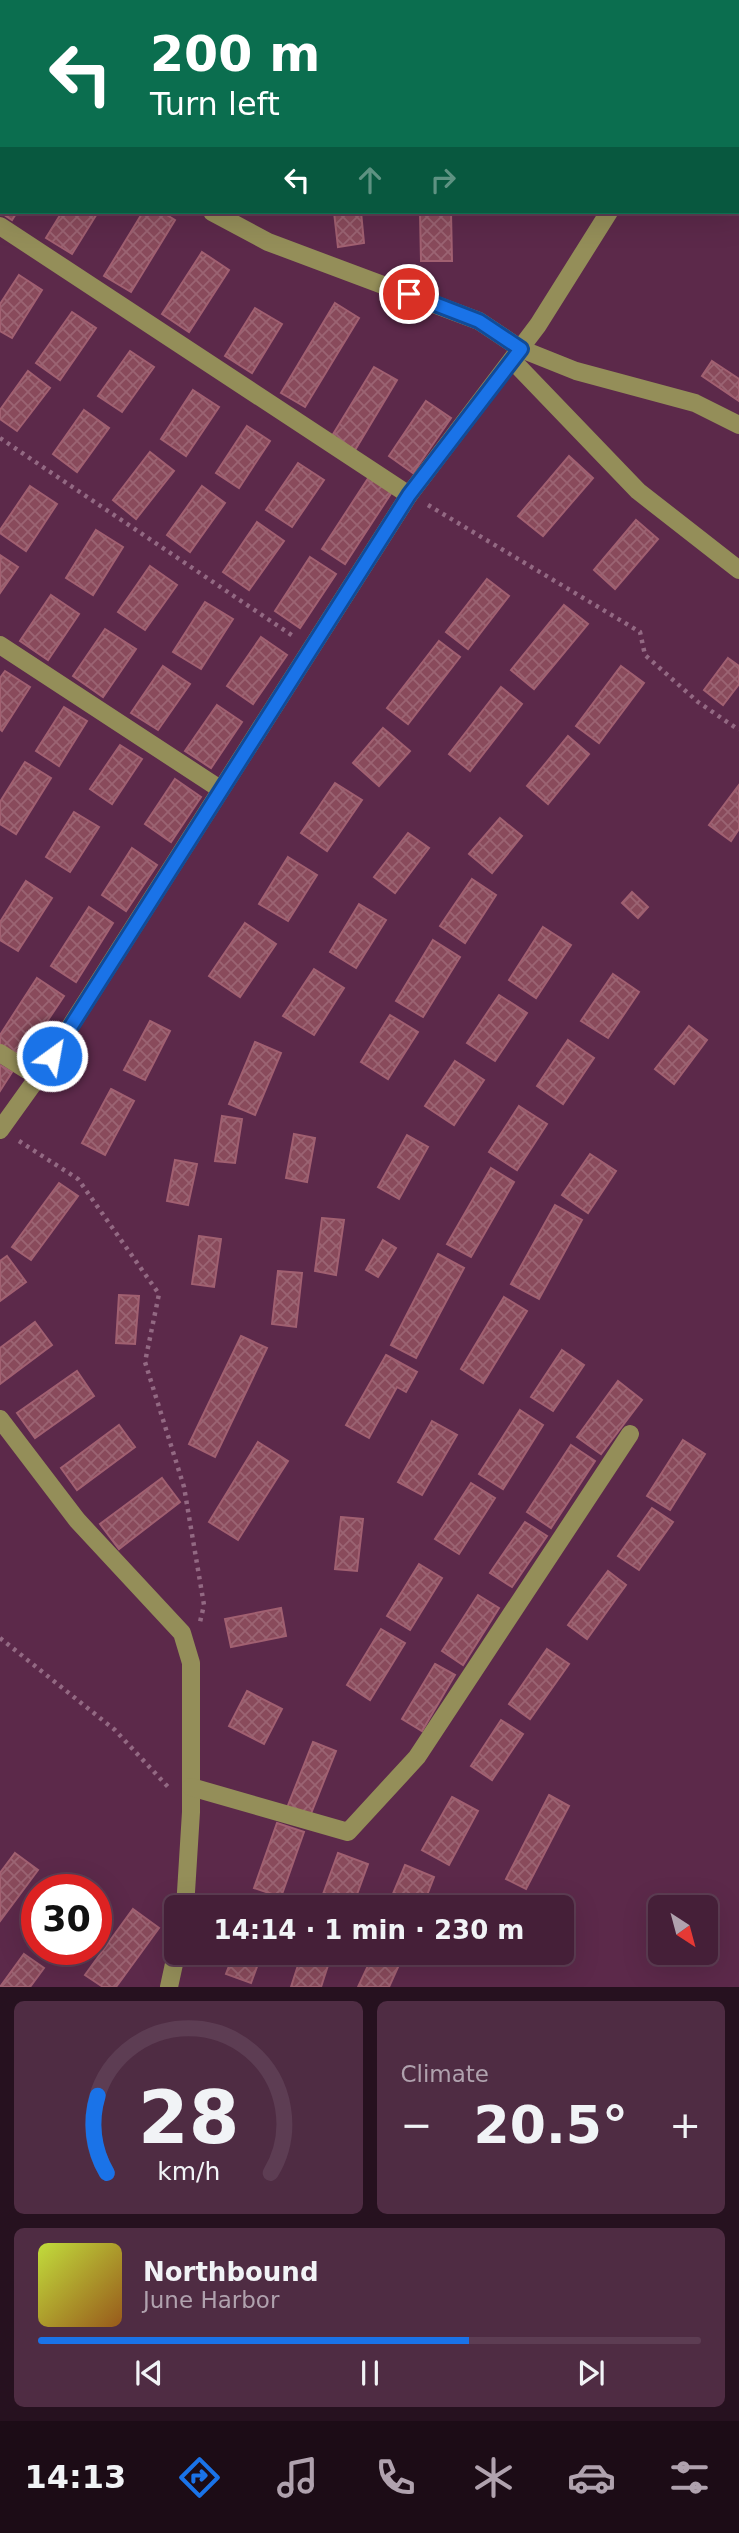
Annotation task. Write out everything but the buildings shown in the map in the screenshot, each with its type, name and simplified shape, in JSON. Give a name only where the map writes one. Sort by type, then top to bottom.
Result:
[{"type":"street","points":[[216,214],[268,242],[479,321],[517,355],[638,491],[739,570]]},
{"type":"street","points":[[0,1129],[38,1077],[409,495],[517,355],[609,214]]},
{"type":"street","points":[[0,226],[409,495]]},
{"type":"street","points":[[517,355],[695,403],[739,425]]},
{"type":"street","points":[[0,645],[220,789]]},
{"type":"street","points":[[0,1053],[38,1077]]},
{"type":"street","points":[[0,1419],[77,1520],[182,1633],[191,1663],[191,1812],[186,1895]]},
{"type":"street","points":[[191,1787],[348,1832],[417,1756],[629,1434]]},
{"type":"street","points":[[169,1987],[174,1965]]},
{"type":"path","points":[[0,438],[311,648]]},
{"type":"path","points":[[409,495],[640,632],[645,654],[698,702],[739,730]]},
{"type":"path","points":[[0,1129],[78,1179],[159,1294],[145,1362],[184,1487],[204,1605],[191,1663]]},
{"type":"path","points":[[0,1638],[115,1730],[191,1812]]},
{"type":"route","points":[[52,1056],[409,495],[521,349],[479,321],[409,294]]}]
